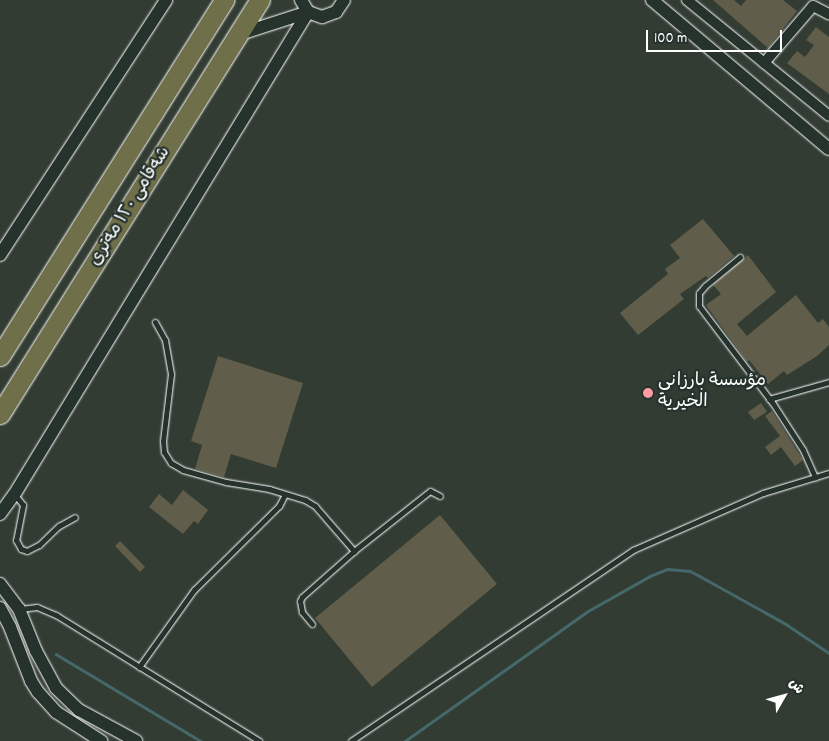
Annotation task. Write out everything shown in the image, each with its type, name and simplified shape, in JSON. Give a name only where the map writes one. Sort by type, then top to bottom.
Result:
[{"type":"highway","name":"شەقامی ١٢٠ مەتری","points":[[0,356],[224,0]]},
{"type":"highway","name":"شەقامی ١٢٠ مەتری","points":[[0,414],[260,0]]},
{"type":"street","points":[[0,255],[166,0]]},
{"type":"street","points":[[301,0],[308,12]]},
{"type":"street","points":[[240,34],[308,12],[322,17],[330,16],[336,12],[344,0]]},
{"type":"street","points":[[652,0],[829,149]]},
{"type":"street","points":[[687,0],[829,116]]},
{"type":"street","points":[[764,62],[809,3]]},
{"type":"street","points":[[809,3],[829,14]]},
{"type":"street","points":[[809,3],[829,19]]},
{"type":"street","points":[[0,514],[14,495],[308,12]]},
{"type":"street","points":[[0,584],[19,609],[45,670],[63,696],[88,715],[136,741]]},
{"type":"street","points":[[0,608],[10,627],[30,681],[56,712],[87,738],[101,741]]},
{"type":"lane","points":[[740,257],[711,279],[699,293],[698,300],[703,312],[769,399],[803,450],[815,477]]},
{"type":"lane","points":[[155,322],[165,340],[171,374],[163,441],[167,458],[183,470],[305,500],[315,506],[354,551]]},
{"type":"lane","points":[[769,399],[829,382]]},
{"type":"lane","points":[[352,741],[633,550],[762,493],[829,473]]},
{"type":"lane","points":[[312,624],[302,612],[300,601],[354,551],[430,491],[440,496]]},
{"type":"lane","points":[[139,667],[194,590],[279,506],[285,494]]},
{"type":"lane","points":[[14,495],[23,505],[16,540],[21,549],[27,551],[39,546],[59,526],[75,517]]},
{"type":"lane","points":[[19,609],[37,607],[56,615],[259,741]]},
{"type":"building","points":[[713,0],[734,0],[741,6],[746,0],[783,0],[797,11],[768,48]]},
{"type":"building","points":[[816,27],[829,37],[829,94],[787,63],[797,51],[805,57],[814,45],[806,40]]},
{"type":"building","points":[[703,219],[734,256],[708,278],[706,276],[680,294],[684,299],[638,335],[620,313],[668,274],[665,269],[680,258],[670,245]]},
{"type":"building","points":[[748,255],[776,292],[737,324],[747,336],[796,295],[818,323],[823,319],[829,327],[829,345],[817,356],[787,375],[784,371],[768,384],[749,360],[747,362],[706,305],[721,294],[713,285]]},
{"type":"building","points":[[218,356],[303,383],[276,468],[231,454],[224,477],[195,469],[202,445],[191,441]]},
{"type":"building","points":[[761,403],[767,412],[754,420],[748,412]]},
{"type":"building","points":[[772,411],[803,460],[795,466],[781,447],[771,455],[765,447],[780,436],[765,416]]},
{"type":"building","points":[[183,490],[208,510],[198,524],[194,521],[183,534],[149,507],[159,494],[172,505]]},
{"type":"building","points":[[440,515],[497,584],[372,687],[315,618]]},
{"type":"building","points":[[120,541],[145,567],[140,572],[115,546]]},
{"type":"waterway","points":[[405,741],[588,611],[650,576],[667,569],[690,571],[698,575],[786,624],[829,653]]},
{"type":"waterway","points":[[56,654],[201,741]]},
{"type":"place","name":"مؤسسة بارزانی الخیریة","points":[[648,393]]}]
